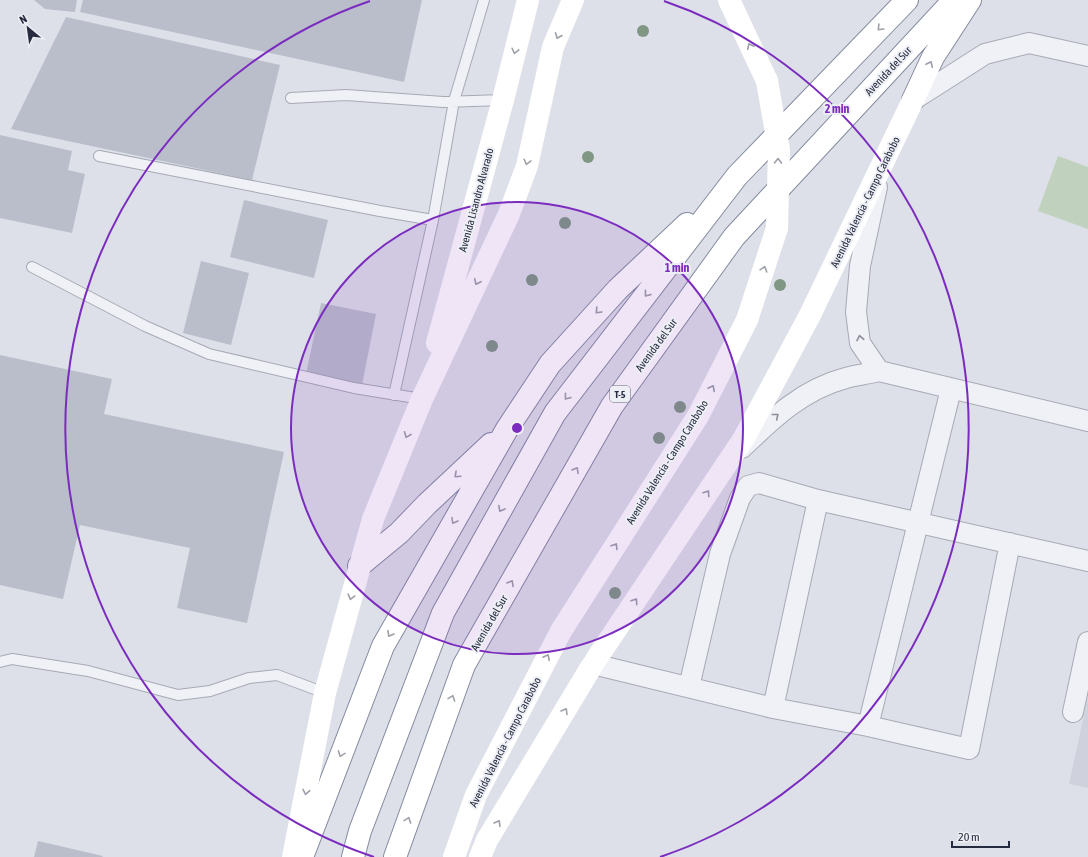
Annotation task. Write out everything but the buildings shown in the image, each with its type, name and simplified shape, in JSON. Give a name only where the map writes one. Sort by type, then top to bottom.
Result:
[{"type":"main road","name":"Avenida Lisandro Alvarado","points":[[422,399],[503,100],[528,0]]},
{"type":"main road","points":[[293,857],[325,693],[373,519],[422,399],[509,214],[526,166],[553,47],[573,0]]},
{"type":"main road","name":"Avenida Valencia - Campo Carabobo","points":[[454,857],[476,795],[561,631],[698,416],[730,354],[747,320],[777,228],[779,150],[767,81],[729,0]]},
{"type":"main road","points":[[302,857],[383,646],[507,429],[550,364],[618,289],[737,176],[907,0]]},
{"type":"main road","name":"Avenida del Sur","points":[[395,857],[464,665],[612,406],[734,237],[954,0]]},
{"type":"main road","name":"Avenida Valencia - Campo Carabobo","points":[[480,857],[487,840],[593,664],[744,438],[810,315],[933,57],[970,0]]},
{"type":"main road","points":[[353,857],[360,831],[443,613],[547,427],[555,413],[737,176]]},
{"type":"main road","points":[[359,566],[399,533],[427,504],[507,429]]},
{"type":"street","points":[[913,100],[985,54],[1028,43],[1088,56]]},
{"type":"street","points":[[879,371],[860,343],[856,312],[860,266],[868,224],[883,162]]},
{"type":"street","points":[[727,463],[768,422],[795,401],[845,378],[879,371],[1088,421]]},
{"type":"street","points":[[868,726],[951,388]]},
{"type":"street","points":[[689,687],[720,554],[740,498],[748,486],[759,483],[818,500],[1010,542],[1088,561]]},
{"type":"street","points":[[773,708],[818,500]]},
{"type":"street","points":[[593,664],[773,708],[868,726],[969,749],[1010,542]]},
{"type":"street","points":[[1073,712],[1088,642]]},
{"type":"lane","points":[[394,395],[433,220],[454,101],[484,0]]},
{"type":"lane","points":[[291,98],[346,95],[454,101],[503,100]]},
{"type":"lane","points":[[99,156],[433,220]]},
{"type":"lane","points":[[32,267],[146,326],[209,354],[354,388],[422,399]]},
{"type":"lane","points":[[0,662],[12,659],[88,671],[178,695],[210,691],[249,678],[277,675],[325,693]]},
{"type":"shaded area","points":[[1088,696],[1088,788],[1069,784]]},
{"type":"green space","points":[[1058,156],[1088,167],[1088,229],[1038,211]]}]
